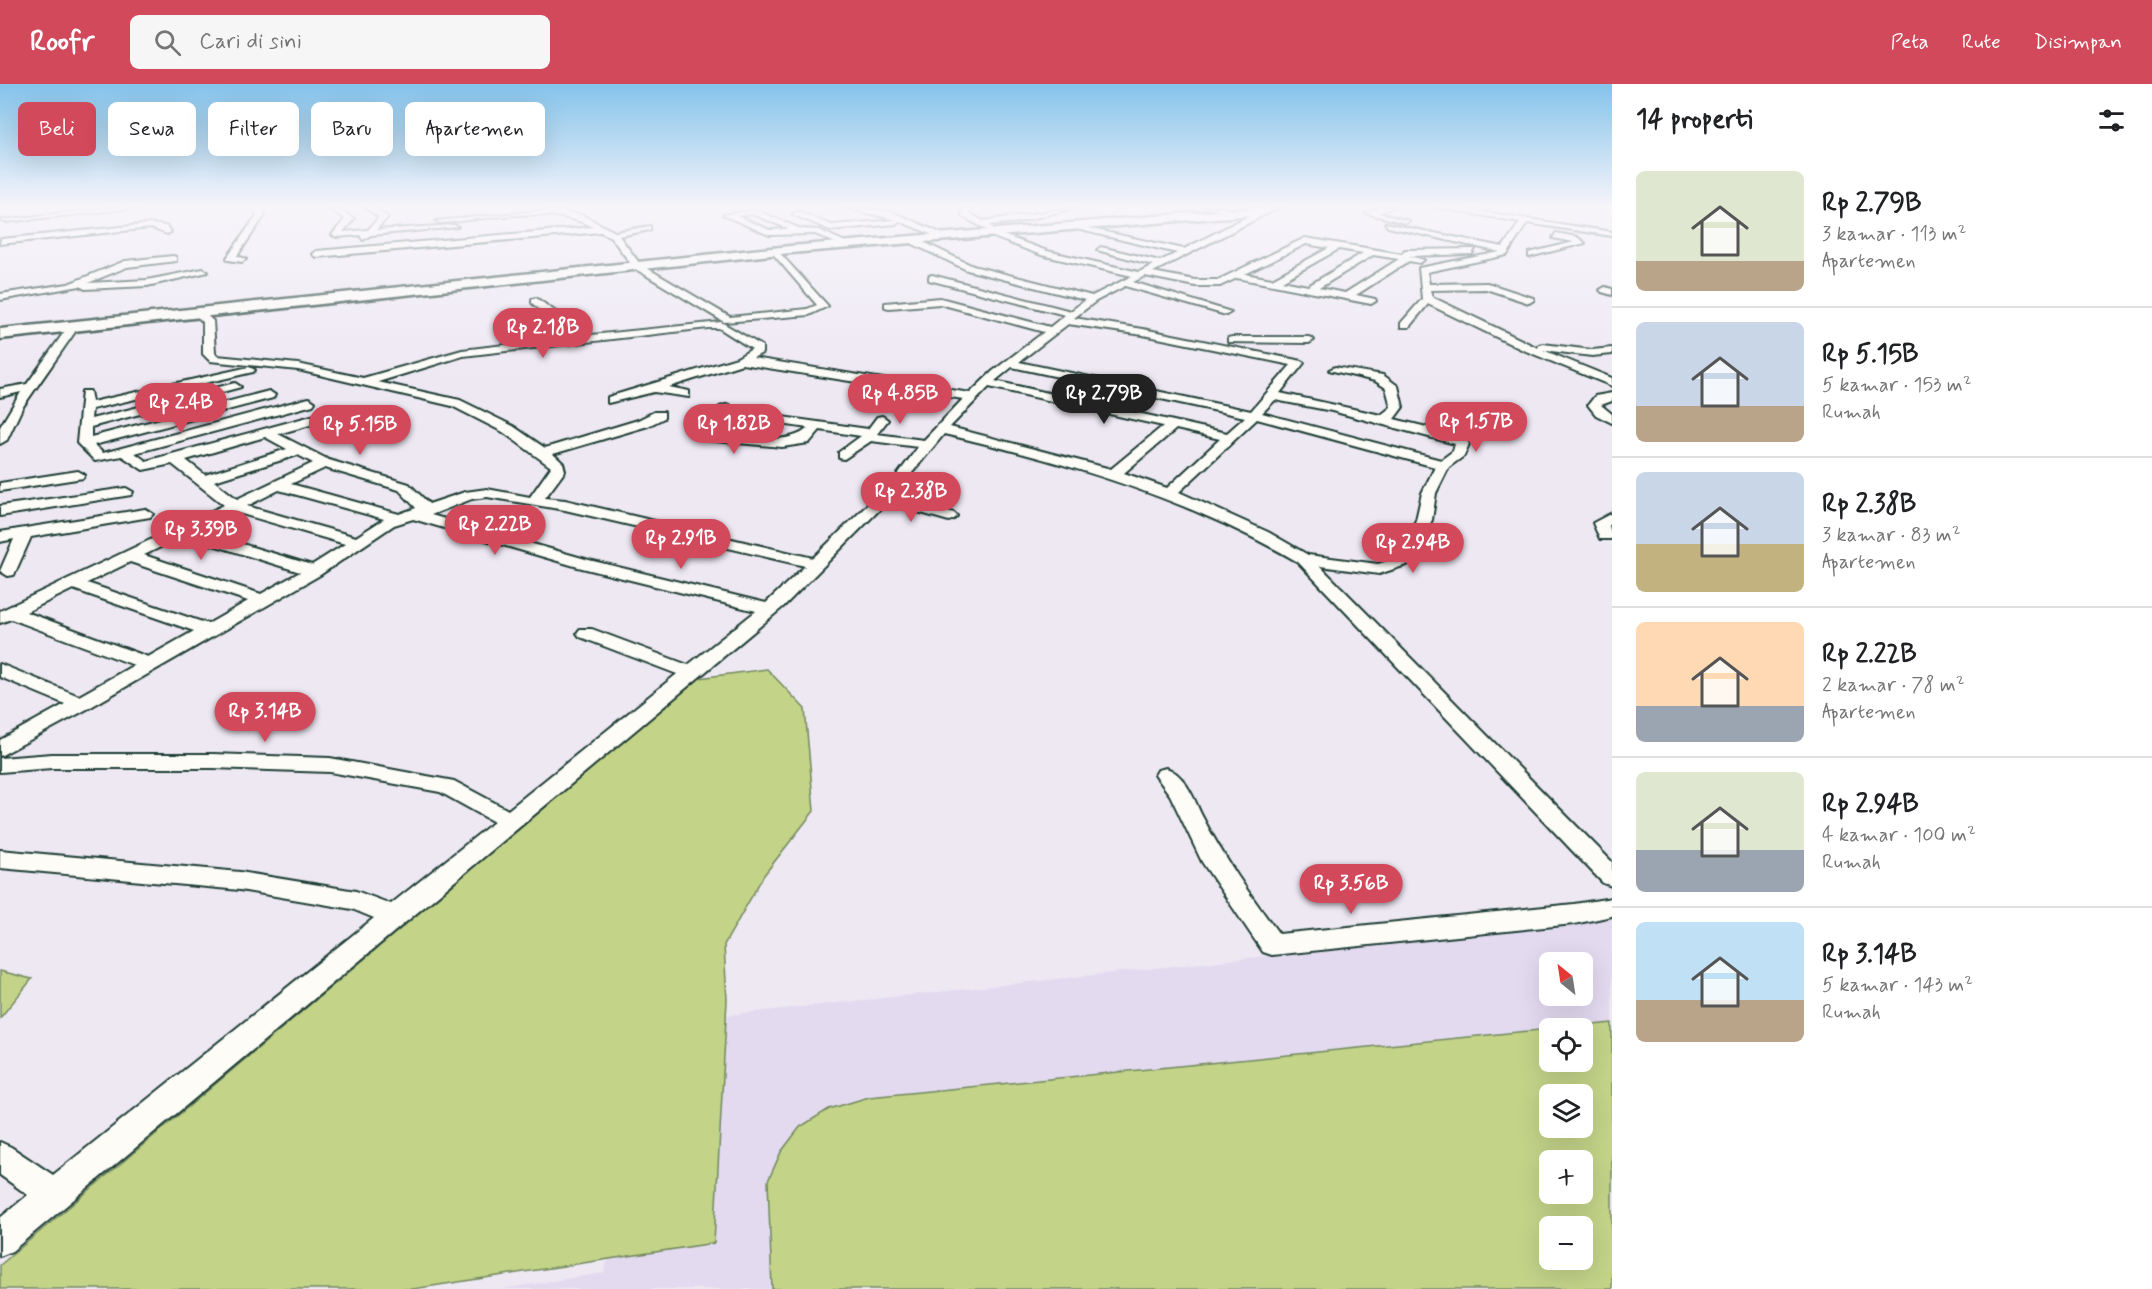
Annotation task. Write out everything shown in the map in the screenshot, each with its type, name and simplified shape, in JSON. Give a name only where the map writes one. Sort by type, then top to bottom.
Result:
[{"type":"street","points":[[79,285],[120,263]]},
{"type":"street","points":[[612,400],[741,360],[758,351],[758,348],[724,323],[635,263]]},
{"type":"street","points":[[0,334],[667,263]]},
{"type":"street","points":[[368,381],[456,354],[809,312],[823,306],[787,263]]},
{"type":"street","points":[[960,263],[970,268],[1093,299]]},
{"type":"street","points":[[1092,263],[1195,283],[1222,283],[1344,302],[1371,302]]},
{"type":"street","points":[[1124,263],[1226,312]]},
{"type":"street","points":[[0,1239],[769,609],[901,480],[927,444],[971,397],[1009,363],[1093,299],[1164,263]]},
{"type":"street","points":[[1222,283],[1258,263]]},
{"type":"street","points":[[1272,283],[1307,263]]},
{"type":"street","points":[[1309,290],[1353,263]]},
{"type":"street","points":[[1344,302],[1399,263]]},
{"type":"street","points":[[1405,325],[1427,299],[1427,287],[1422,270],[1463,263]]},
{"type":"street","points":[[0,297],[79,285],[137,284],[203,273]]},
{"type":"street","points":[[1234,275],[1309,290],[1344,302]]},
{"type":"street","points":[[932,278],[1060,323],[1235,348],[1298,363],[1292,373],[1254,414],[1169,494]]},
{"type":"street","points":[[1427,287],[1487,286],[1529,300]]},
{"type":"street","points":[[1427,299],[1525,347],[1612,382]]},
{"type":"street","points":[[536,301],[559,319],[579,340]]},
{"type":"street","points":[[889,305],[940,301],[1060,323],[1221,358],[1235,348],[1290,338],[1309,340]]},
{"type":"street","points":[[197,312],[208,321],[211,357],[218,360],[278,364],[368,381],[456,403],[507,429],[554,461],[558,471],[534,502]]},
{"type":"street","points":[[0,440],[16,408],[74,326]]},
{"type":"street","points":[[1210,344],[1224,336],[1235,348]]},
{"type":"street","points":[[1525,347],[1592,353],[1612,351]]},
{"type":"street","points":[[741,360],[971,397]]},
{"type":"street","points":[[1009,363],[1254,414],[1443,465]]},
{"type":"street","points":[[278,364],[85,400],[84,443],[96,458],[309,402]]},
{"type":"street","points":[[1335,370],[1379,378],[1392,386],[1397,407],[1391,415],[1383,419]]},
{"type":"street","points":[[986,383],[1229,437]]},
{"type":"street","points":[[0,393],[30,387]]},
{"type":"street","points":[[84,425],[235,387]]},
{"type":"street","points":[[654,388],[685,394]]},
{"type":"street","points":[[84,443],[269,395]]},
{"type":"street","points":[[1270,395],[1383,419],[1460,439]]},
{"type":"street","points":[[1612,397],[1599,399],[1594,405],[1600,412],[1612,419]]},
{"type":"street","points":[[0,409],[16,408]]},
{"type":"street","points":[[817,426],[804,440],[782,443],[704,436],[700,433],[723,410],[927,444]]},
{"type":"street","points":[[125,452],[143,466],[330,415]]},
{"type":"street","points":[[543,453],[643,423],[659,415]]},
{"type":"street","points":[[844,455],[869,435],[882,420]]},
{"type":"street","points":[[1113,475],[1173,424]]},
{"type":"street","points":[[1304,559],[1379,569],[1403,561],[1424,520],[1429,493],[1443,465],[1459,453],[1462,444],[1453,431],[1452,424]]},
{"type":"street","points":[[941,429],[1054,455],[1169,494],[1274,540],[1304,559],[1612,877]]},
{"type":"street","points":[[267,432],[324,463],[404,487],[422,513],[584,564],[769,609]]},
{"type":"street","points":[[203,480],[298,450]]},
{"type":"street","points":[[175,459],[231,501],[231,506]]},
{"type":"street","points":[[5,616],[324,463]]},
{"type":"street","points":[[0,487],[78,475]]},
{"type":"street","points":[[277,485],[398,518]]},
{"type":"street","points":[[0,511],[126,492]]},
{"type":"street","points":[[3,745],[81,704],[314,571],[398,518],[422,513],[479,494],[495,494],[534,502],[565,505],[817,564]]},
{"type":"street","points":[[883,498],[949,516]]},
{"type":"street","points":[[231,506],[360,543]]},
{"type":"street","points":[[0,537],[146,514]]},
{"type":"street","points":[[1606,536],[1601,523],[1612,518]]},
{"type":"street","points":[[183,531],[314,571]]},
{"type":"street","points":[[8,571],[25,533]]},
{"type":"street","points":[[129,556],[262,600]]},
{"type":"street","points":[[71,583],[208,630]]},
{"type":"street","points":[[5,616],[148,664]]},
{"type":"street","points":[[586,633],[691,673]]},
{"type":"street","points":[[0,670],[81,704]]},
{"type":"street","points":[[0,765],[52,761],[202,761],[330,765],[446,786],[511,821]]},
{"type":"street","points":[[1166,775],[1180,793],[1210,856],[1272,945],[1574,914],[1612,907]]},
{"type":"street","points":[[0,859],[240,881],[356,900],[394,916]]},
{"type":"street","points":[[0,1157],[54,1195]]},
{"type":"shaded area","points":[[1612,918],[1612,1289],[501,1289],[604,1273],[618,1223],[619,1027]]},
{"type":"green space","points":[[767,669],[805,709],[814,811],[764,875],[724,945],[727,1000],[714,1243],[413,1289],[0,1289],[0,1265],[699,678]]},
{"type":"green space","points":[[0,971],[32,979],[0,1018]]},
{"type":"green space","points":[[1612,1023],[1612,1289],[772,1289],[768,1181],[781,1152],[800,1127],[829,1109],[869,1097],[1539,1030],[1539,1072],[1593,1072],[1593,1025]]}]
